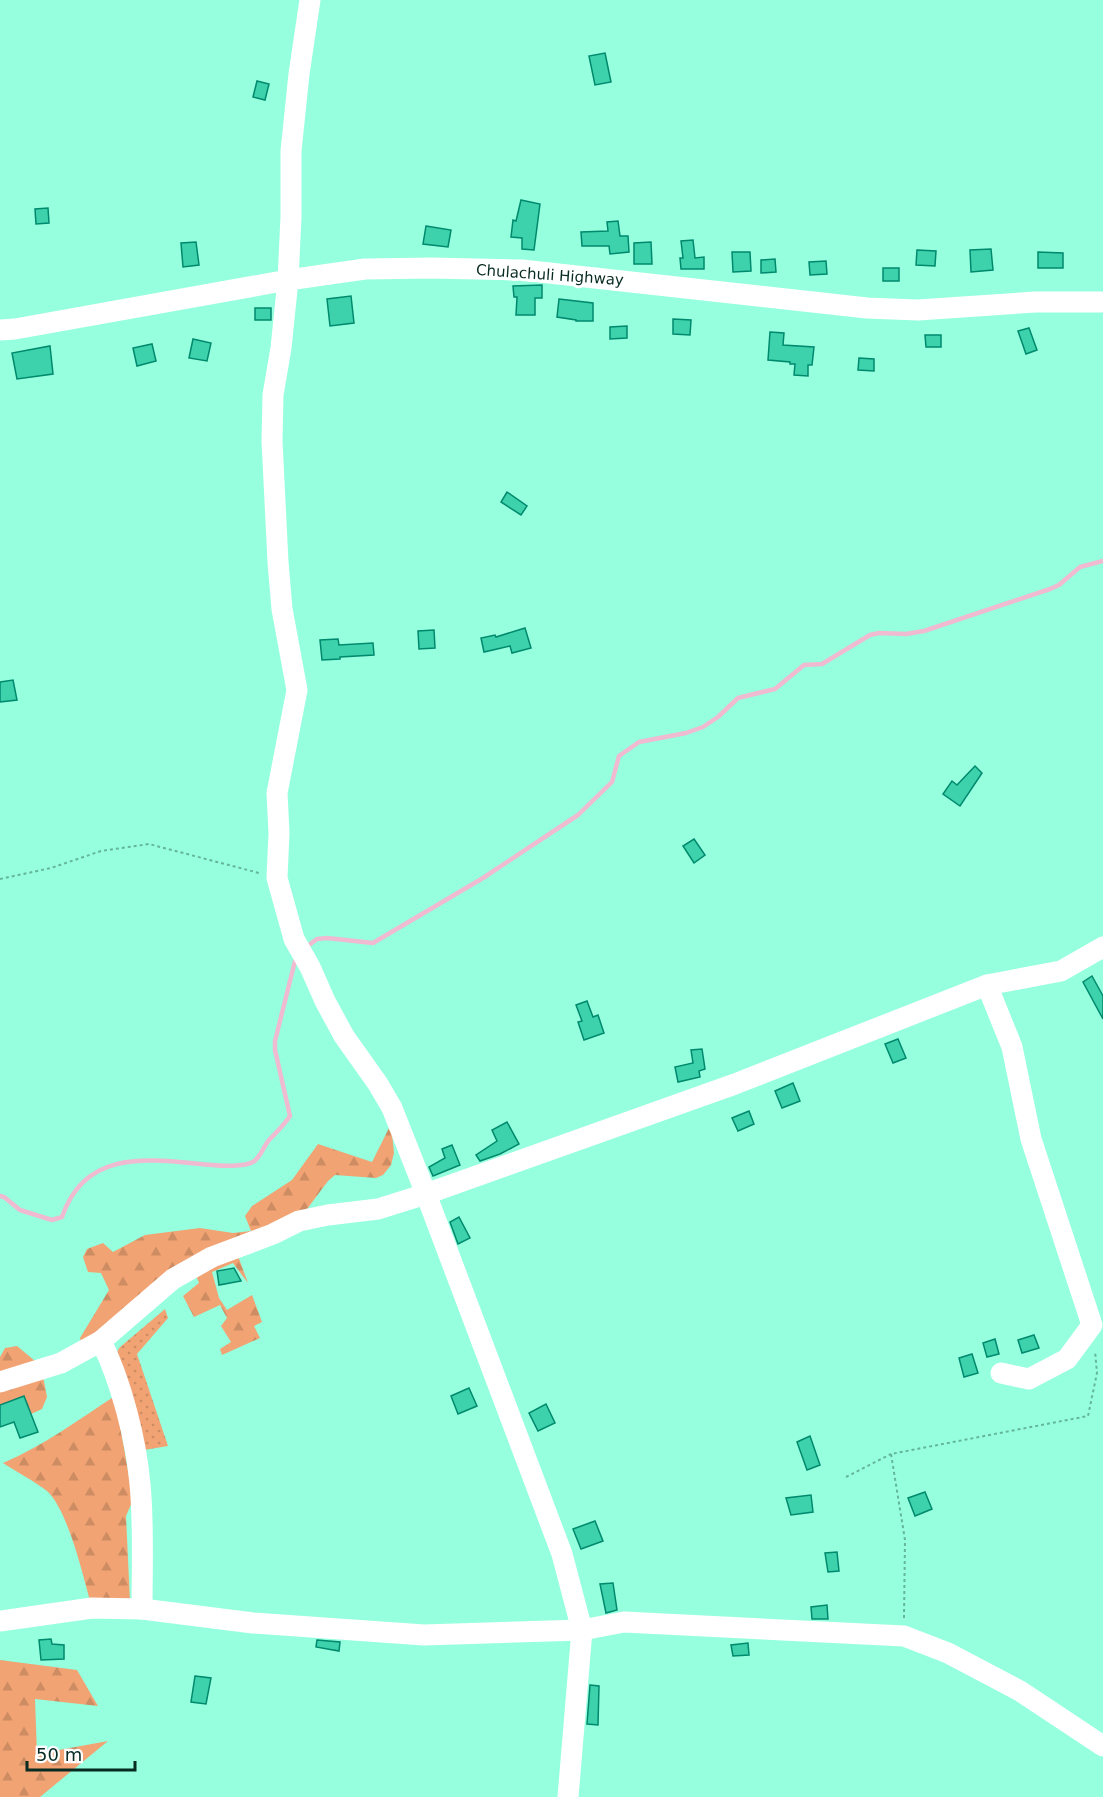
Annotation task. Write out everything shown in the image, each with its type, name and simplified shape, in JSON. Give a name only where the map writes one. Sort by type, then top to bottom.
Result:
[{"type":"street","points":[[310,0],[291,152],[288,280],[281,348],[273,395],[272,441],[278,562],[282,609],[297,690],[277,793],[279,833],[277,878],[294,939],[339,1027],[392,1108],[562,1554],[582,1630],[568,1797]]},
{"type":"street","name":"Chulachuli Highway","points":[[0,330],[288,280],[365,269],[522,270],[867,308],[918,310],[1035,302],[1103,302]]},
{"type":"street","points":[[0,1382],[62,1363],[101,1341],[174,1279],[212,1257],[273,1234],[299,1221],[378,1209],[426,1194],[735,1084],[987,985],[1061,971],[1103,948]]},
{"type":"street","points":[[987,985],[1012,1047],[1031,1139],[1092,1325],[1067,1359],[1029,1379],[1001,1373]]},
{"type":"street","points":[[101,1341],[111,1360],[136,1455],[140,1485],[142,1609]]},
{"type":"street","points":[[0,1621],[92,1608],[142,1609],[253,1623],[424,1635],[582,1630],[624,1622],[904,1636],[948,1653],[1020,1691],[1103,1746]]},
{"type":"path","points":[[0,879],[51,868],[101,851],[149,844],[277,878]]},
{"type":"path","points":[[846,1477],[891,1454],[1088,1416],[1097,1372],[1092,1325]]},
{"type":"path","points":[[891,1454],[905,1540],[904,1636]]},
{"type":"green space","points":[[391,1124],[394,1153],[391,1165],[383,1175],[376,1178],[335,1175],[304,1213],[264,1232],[83,1348],[80,1338],[109,1290],[101,1273],[88,1272],[83,1257],[87,1249],[103,1243],[113,1252],[145,1235],[200,1228],[233,1233],[251,1231],[245,1216],[252,1206],[292,1180],[318,1144],[372,1162]]},
{"type":"green space","points":[[238,1256],[248,1283],[233,1263],[212,1272],[219,1298],[227,1310],[252,1295],[262,1322],[254,1326],[260,1338],[222,1355],[220,1349],[231,1342],[221,1326],[227,1318],[220,1305],[194,1317],[183,1296],[199,1283],[195,1273]]},
{"type":"green space","points":[[165,1309],[168,1318],[137,1354],[168,1446],[144,1450],[116,1354],[119,1348]]},
{"type":"green space","points":[[17,1346],[41,1366],[47,1397],[42,1409],[31,1414],[25,1408],[0,1418],[0,1357],[5,1348]]},
{"type":"green space","points":[[115,1396],[133,1500],[126,1516],[130,1602],[91,1604],[74,1544],[55,1500],[42,1487],[3,1463],[46,1441]]},
{"type":"green space","points":[[0,1660],[77,1670],[98,1706],[35,1699],[37,1754],[108,1741],[40,1797],[0,1797]]},
{"type":"building","points":[[605,53],[611,82],[595,85],[589,56]]},
{"type":"building","points":[[257,81],[269,84],[265,100],[253,97]]},
{"type":"building","points":[[521,200],[540,204],[534,250],[522,249],[522,238],[511,237],[513,220],[516,221]]},
{"type":"building","points":[[48,208],[49,223],[36,224],[35,209]]},
{"type":"building","points":[[618,221],[620,236],[628,236],[629,252],[610,254],[609,246],[582,246],[581,232],[608,231],[607,222]]},
{"type":"building","points":[[426,226],[451,230],[448,247],[423,244]]},
{"type":"building","points":[[693,240],[695,258],[704,257],[704,269],[681,269],[680,258],[683,258],[681,241]]},
{"type":"building","points":[[196,242],[199,265],[183,267],[181,243]]},
{"type":"building","points":[[651,242],[652,264],[634,264],[634,243]]},
{"type":"building","points":[[991,249],[993,270],[971,272],[970,250]]},
{"type":"building","points":[[917,250],[936,251],[935,266],[916,265]]},
{"type":"building","points":[[732,252],[750,252],[751,271],[733,272]]},
{"type":"building","points":[[1038,252],[1063,253],[1063,268],[1038,268]]},
{"type":"building","points":[[775,259],[776,272],[761,273],[761,260]]},
{"type":"building","points":[[826,261],[827,274],[810,275],[809,262]]},
{"type":"building","points":[[883,268],[899,268],[899,281],[883,281]]},
{"type":"building","points":[[542,285],[542,298],[535,298],[535,315],[516,315],[517,297],[514,297],[513,286]]},
{"type":"building","points":[[351,296],[354,323],[330,326],[327,299]]},
{"type":"building","points":[[559,299],[593,303],[593,321],[576,321],[557,317]]},
{"type":"building","points":[[255,308],[271,308],[271,320],[255,320]]},
{"type":"building","points":[[673,319],[691,320],[690,335],[673,334]]},
{"type":"building","points":[[627,326],[627,338],[610,339],[610,327]]},
{"type":"building","points":[[1029,328],[1037,350],[1026,354],[1018,331]]},
{"type":"building","points":[[770,332],[784,333],[783,345],[814,347],[812,365],[808,365],[808,376],[794,375],[795,364],[790,364],[790,362],[768,360]]},
{"type":"building","points":[[925,335],[941,335],[941,347],[926,347]]},
{"type":"building","points":[[193,339],[211,343],[207,361],[189,358]]},
{"type":"building","points":[[152,344],[156,361],[137,366],[133,348]]},
{"type":"building","points":[[50,346],[53,374],[17,379],[12,353]]},
{"type":"building","points":[[859,358],[874,359],[874,371],[858,370]]},
{"type":"building","points":[[507,492],[527,506],[521,515],[501,502]]},
{"type":"building","points":[[525,628],[531,648],[512,653],[510,646],[484,652],[481,638],[495,635],[496,637]]},
{"type":"building","points":[[434,630],[435,648],[419,649],[418,631]]},
{"type":"building","points":[[338,639],[339,645],[373,643],[374,655],[322,660],[320,640]]},
{"type":"building","points":[[13,680],[17,700],[0,702],[0,682]]},
{"type":"building","points":[[975,766],[982,773],[960,806],[943,794],[952,781],[957,785]]},
{"type":"building","points":[[694,839],[705,855],[694,863],[683,846]]},
{"type":"building","points":[[1092,976],[1103,996],[1103,1019],[1083,982]]},
{"type":"building","points":[[587,1001],[593,1017],[598,1015],[604,1033],[584,1040],[578,1022],[582,1021],[576,1005]]},
{"type":"building","points":[[898,1039],[906,1058],[893,1063],[885,1044]]},
{"type":"building","points":[[702,1049],[705,1069],[699,1071],[700,1077],[678,1082],[675,1067],[693,1063],[691,1050]]},
{"type":"building","points":[[793,1083],[800,1101],[782,1108],[775,1091]]},
{"type":"building","points":[[749,1111],[754,1124],[738,1131],[732,1118]]},
{"type":"building","points":[[507,1122],[519,1144],[480,1161],[476,1155],[497,1141],[492,1130]]},
{"type":"building","points":[[452,1145],[460,1165],[433,1176],[429,1167],[445,1158],[442,1149]]},
{"type":"building","points":[[459,1217],[470,1238],[458,1244],[450,1222]]},
{"type":"building","points":[[234,1268],[241,1281],[219,1285],[217,1271]]},
{"type":"building","points":[[1034,1335],[1039,1348],[1022,1353],[1018,1340]]},
{"type":"building","points":[[995,1339],[999,1354],[987,1357],[983,1343]]},
{"type":"building","points":[[972,1354],[978,1373],[964,1377],[959,1358]]},
{"type":"building","points":[[469,1388],[477,1406],[458,1414],[451,1396]]},
{"type":"building","points":[[24,1396],[38,1432],[20,1438],[14,1422],[0,1427],[0,1405]]},
{"type":"building","points":[[546,1404],[555,1423],[538,1431],[529,1413]]},
{"type":"building","points":[[810,1436],[820,1465],[807,1470],[797,1442]]},
{"type":"building","points":[[925,1492],[932,1509],[915,1516],[908,1498]]},
{"type":"building","points":[[811,1495],[813,1512],[791,1515],[786,1498]]},
{"type":"building","points":[[595,1521],[603,1541],[581,1549],[573,1529]]},
{"type":"building","points":[[837,1552],[839,1571],[828,1572],[825,1553]]},
{"type":"building","points":[[613,1583],[617,1610],[606,1613],[600,1584]]},
{"type":"building","points":[[827,1605],[828,1619],[812,1619],[811,1607]]},
{"type":"building","points":[[51,1639],[52,1644],[64,1645],[64,1659],[41,1660],[39,1640]]},
{"type":"building","points":[[317,1640],[340,1642],[339,1651],[316,1647]]},
{"type":"building","points":[[748,1643],[749,1655],[733,1656],[731,1645]]},
{"type":"building","points":[[195,1676],[211,1678],[206,1704],[191,1702]]},
{"type":"building","points":[[590,1685],[599,1686],[598,1725],[587,1724]]},
{"type":"waterway","points":[[309,945],[317,939],[327,938],[373,943],[483,878],[578,815],[612,782],[619,756],[639,742],[686,733],[703,727],[718,717],[738,698],[775,689],[804,665],[822,664],[870,635],[924,631],[1050,589],[1059,585],[1080,567],[1103,561]]},
{"type":"waterway","points":[[0,1196],[20,1210],[52,1220],[62,1217],[73,1194],[87,1178],[104,1168],[145,1161],[227,1166],[244,1165],[256,1160],[269,1140],[290,1116],[275,1041],[296,957]]}]
